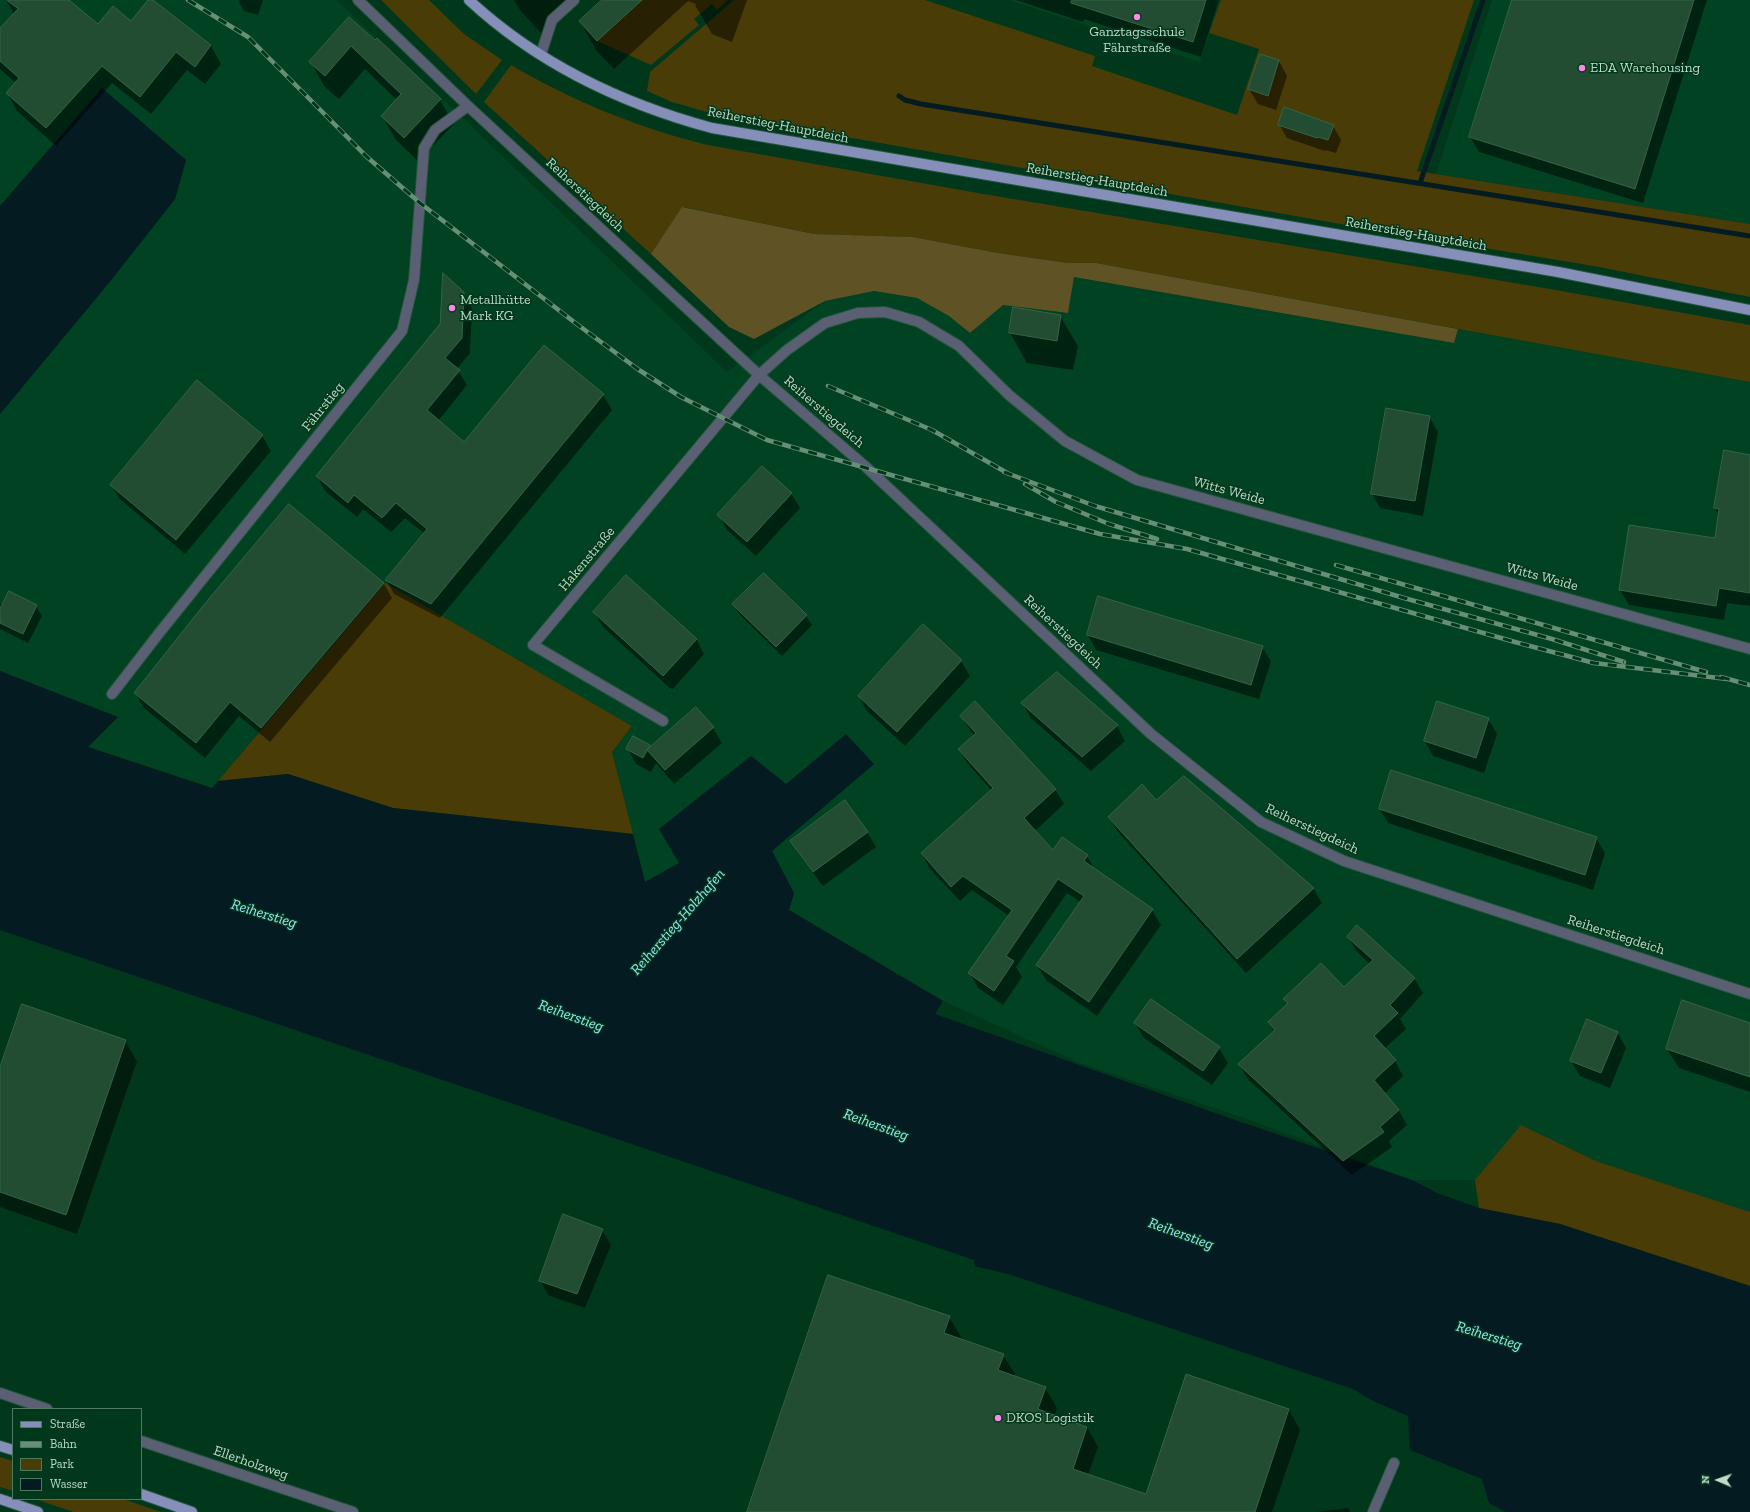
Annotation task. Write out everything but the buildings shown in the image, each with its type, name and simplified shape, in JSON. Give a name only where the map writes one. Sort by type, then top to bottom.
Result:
[{"type":"main road","name":"Reiherstieg-Hauptdeich","points":[[469,0],[493,22],[576,76],[600,88],[658,111],[712,128],[1558,272],[1750,310]]},
{"type":"main road","points":[[0,1446],[12,1450]]},
{"type":"main road","points":[[142,1494],[192,1512]]},
{"type":"main road","points":[[0,1499],[38,1512]]},
{"type":"street","name":"Reiherstiegdeich","points":[[358,0],[468,106],[759,375],[865,466],[1151,734],[1261,822],[1344,861],[1750,994]]},
{"type":"street","points":[[541,54],[552,20],[574,0]]},
{"type":"street","name":"Fährstieg","points":[[112,694],[402,331],[414,280],[424,148],[435,130],[468,106]]},
{"type":"street","name":"Witts Weide","points":[[759,375],[787,350],[824,323],[858,313],[885,312],[919,322],[959,346],[1009,395],[1065,441],[1137,480],[1750,649]]},
{"type":"street","name":"Hakenstraße","points":[[663,721],[533,645],[759,375]]},
{"type":"street","points":[[0,1394],[43,1408]]},
{"type":"street","name":"Ellerholzweg","points":[[142,1441],[353,1512]]},
{"type":"street","points":[[1373,1512],[1394,1463]]},
{"type":"shaded area","points":[[0,0],[336,0],[443,99],[727,372],[825,301],[874,291],[917,298],[949,316],[970,333],[1003,305],[1068,313],[1073,277],[1453,343],[1458,329],[1750,382],[1750,1212],[1596,1161],[1522,1126],[1475,1180],[1412,1180],[1244,1118],[1080,1063],[943,1001],[789,910],[794,893],[772,851],[874,764],[786,784],[751,756],[659,829],[679,863],[645,882],[612,752],[632,726],[385,583],[212,788],[88,747],[117,717],[0,671],[0,414],[108,284],[175,199],[186,160],[102,88],[0,206]]},
{"type":"shaded area","name":"Ganztagsschule Fährstraße","points":[[1009,0],[1221,0],[1200,62]]},
{"type":"shaded area","points":[[1492,0],[1750,0],[1750,224],[1436,174]]},
{"type":"shaded area","points":[[682,207],[814,234],[913,237],[998,253],[1068,263],[1096,263],[1458,329],[1454,343],[1074,277],[1068,313],[1003,305],[970,333],[949,316],[917,298],[874,291],[825,301],[754,339],[729,327],[651,254]]},
{"type":"green space","points":[[381,0],[429,0],[464,34],[502,60],[476,94]]},
{"type":"green space","points":[[642,0],[728,0],[717,10],[712,4],[694,19],[699,25],[651,65],[597,41]]},
{"type":"green space","points":[[734,0],[925,0],[1095,56],[1092,66],[1237,115],[1259,49],[1209,33],[1221,0],[1474,0],[1417,171],[1750,224],[1750,297],[1594,266],[1369,229],[710,113],[672,102],[647,91],[650,72]]},
{"type":"green space","points":[[511,65],[582,102],[606,112],[631,122],[708,145],[978,193],[1556,290],[1750,325],[1750,382],[1096,263],[1068,263],[998,253],[913,237],[814,234],[683,207],[651,254],[484,102]]},
{"type":"green space","points":[[385,583],[632,726],[612,752],[633,834],[393,808],[288,774],[218,781]]},
{"type":"green space","points":[[1521,1125],[1596,1161],[1750,1212],[1750,1286],[1560,1224],[1479,1208],[1475,1180]]},
{"type":"green space","points":[[0,1457],[12,1461],[12,1491],[0,1487]]},
{"type":"green space","points":[[38,1500],[126,1500],[161,1512],[74,1512]]},
{"type":"water","points":[[102,88],[186,160],[175,199],[108,284],[0,414],[0,206]]},
{"type":"water","points":[[0,671],[118,717],[88,747],[212,788],[218,781],[288,774],[393,808],[633,834],[645,882],[679,863],[659,829],[751,756],[786,784],[846,734],[874,764],[772,851],[794,893],[789,910],[943,1001],[935,1014],[1235,1120],[1412,1180],[1437,1193],[1479,1208],[1560,1224],[1750,1286],[1750,1512],[1506,1512],[1489,1503],[1482,1479],[1410,1450],[1408,1416],[1373,1401],[1353,1389],[1008,1274],[974,1266],[974,1260],[0,930]]},
{"type":"waterway","points":[[1420,183],[1483,0]]},
{"type":"waterway","points":[[899,96],[905,100],[921,104],[1750,236]]},
{"type":"railway","points":[[188,0],[248,37],[367,157],[420,203],[578,325],[639,370],[681,397],[767,440],[1100,534],[1187,549],[1594,663],[1727,679]]},
{"type":"railway","points":[[828,386],[932,430],[1009,474]]},
{"type":"railway","points":[[1004,472],[1095,506],[1404,598],[1552,639],[1624,662]]},
{"type":"railway","points":[[1025,484],[1056,502],[1109,524],[1157,539]]},
{"type":"railway","points":[[1336,565],[1706,672]]},
{"type":"railway","points":[[1721,677],[1750,685]]},
{"type":"place","name":"Ganztagsschule Fährstraße","points":[[1137,17]]},
{"type":"place","name":"EDA Warehousing","points":[[1582,68]]},
{"type":"place","name":"Metallhütte Mark KG","points":[[452,308]]},
{"type":"place","name":"DKOS Logistik","points":[[998,1418]]},
{"type":"water label","name":"Reiherstieg","points":[[264,914]]},
{"type":"water label","name":"Reiherstieg-Holzhafen","points":[[678,922]]},
{"type":"water label","name":"Reiherstieg","points":[[571,1016]]},
{"type":"water label","name":"Reiherstieg","points":[[876,1125]]},
{"type":"water label","name":"Reiherstieg","points":[[1181,1234]]},
{"type":"water label","name":"Reiherstieg","points":[[1489,1336]]}]
